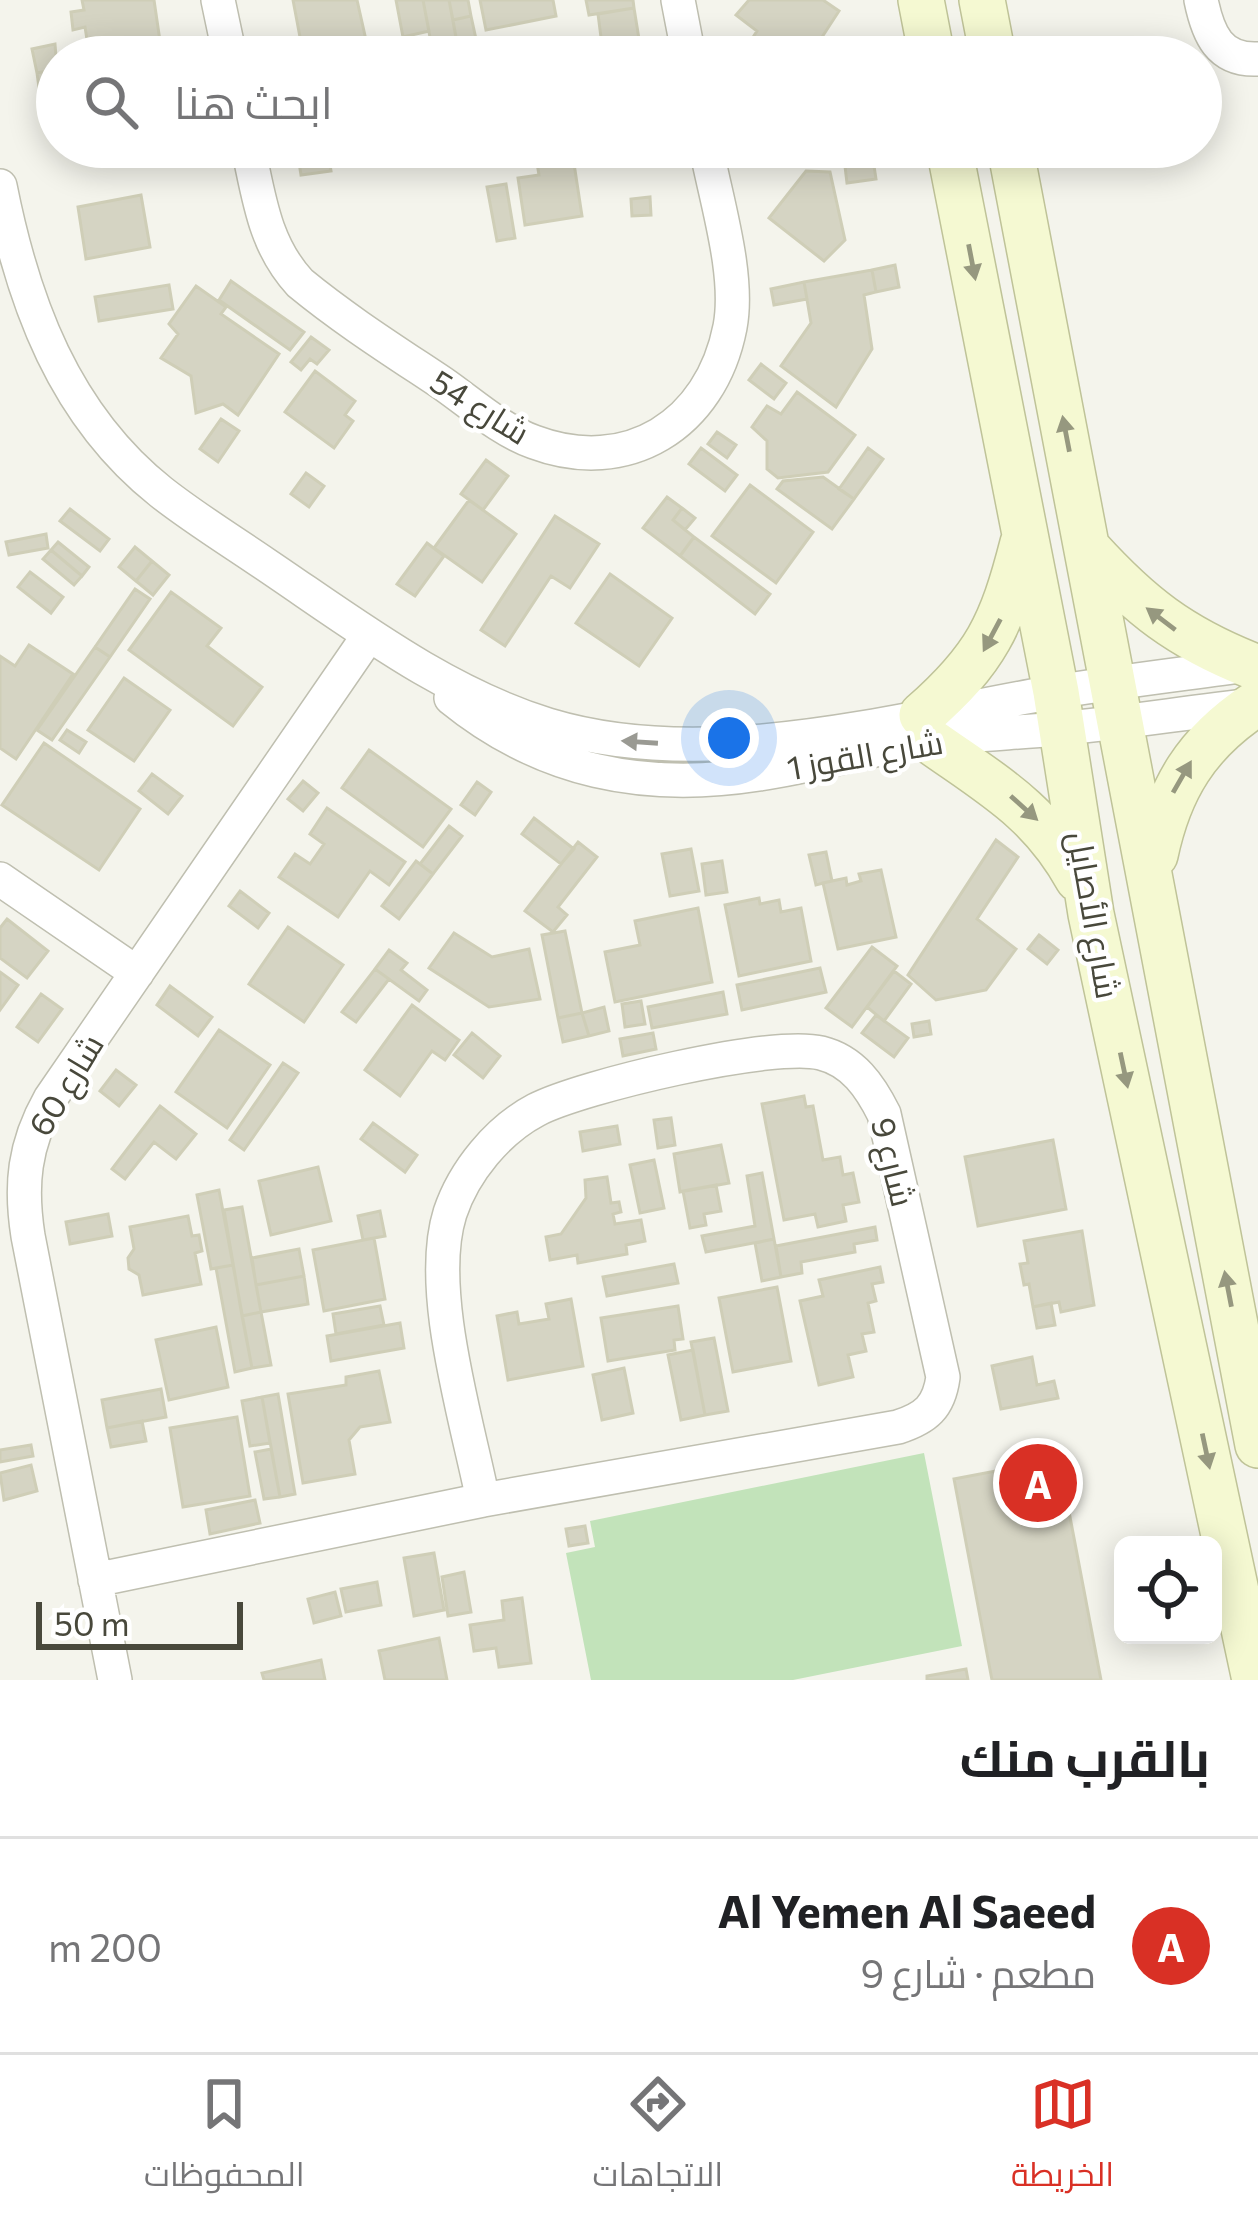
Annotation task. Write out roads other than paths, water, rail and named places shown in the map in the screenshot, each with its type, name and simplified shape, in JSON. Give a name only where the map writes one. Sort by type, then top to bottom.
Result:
[{"type":"main road","points":[[920,0],[928,36]]},
{"type":"main road","points":[[982,0],[989,36]]},
{"type":"main road","name":"شارع الأصايل","points":[[954,168],[1058,710],[1090,914],[1256,1680]]},
{"type":"main road","name":"شارع الأصايل","points":[[1014,168],[1258,1445]]},
{"type":"main road","points":[[1026,535],[1009,598],[990,640],[925,728],[1037,819],[1078,880],[1090,914]]},
{"type":"main road","points":[[1088,549],[1165,623],[1255,684],[1178,782],[1167,805],[1150,876]]},
{"type":"street","points":[[218,0],[226,36]]},
{"type":"street","points":[[678,0],[684,36]]},
{"type":"street","points":[[1201,0],[1212,36]]},
{"type":"street","points":[[1222,49],[1231,56],[1258,59]]},
{"type":"street","name":"شارع 54","points":[[253,168],[266,230],[286,268],[300,283],[509,430],[568,453],[609,455],[651,442],[688,412],[716,371],[731,326],[731,281],[710,168]]},
{"type":"street","name":"شارع القوز 1","points":[[0,185],[34,314],[56,367],[120,454],[159,491],[430,673],[463,707],[535,754],[589,770],[643,778],[705,780],[759,775],[925,728],[1255,684]]},
{"type":"street","name":"شارع 60","points":[[115,1680],[28,1236],[23,1178],[37,1123],[369,634]]},
{"type":"street","points":[[0,879],[137,973]]},
{"type":"street","name":"شارع 9","points":[[95,1580],[483,1500],[920,1420],[941,1394],[943,1377],[884,1114],[871,1087],[849,1066],[822,1053],[792,1050],[682,1069],[573,1094],[533,1111],[499,1137],[468,1174],[451,1211],[442,1251],[441,1292],[483,1500]]},
{"type":"place","name":"Al Yemen Al Saeed","points":[[1038,1483]]}]
